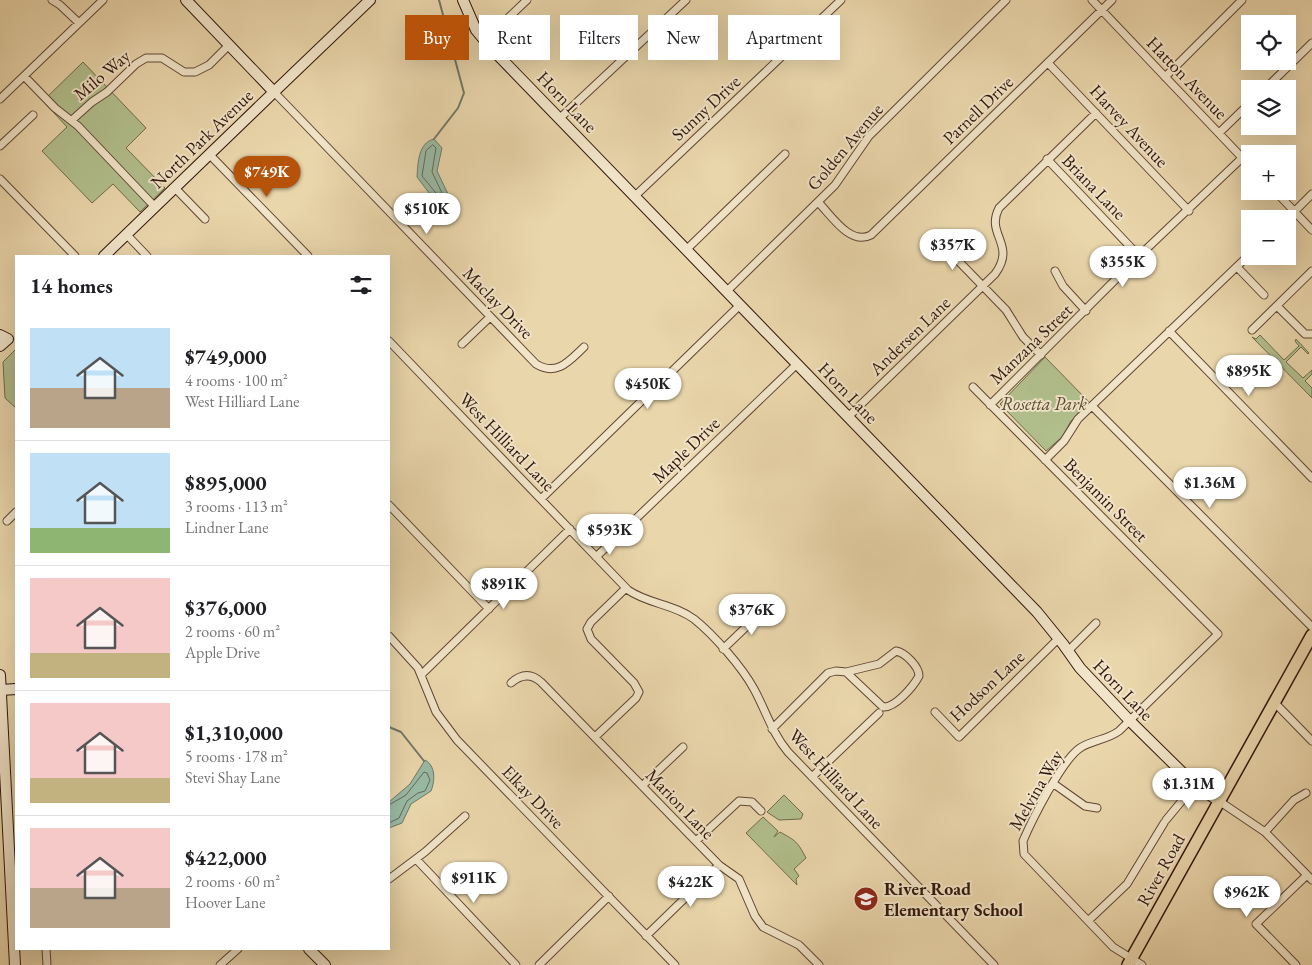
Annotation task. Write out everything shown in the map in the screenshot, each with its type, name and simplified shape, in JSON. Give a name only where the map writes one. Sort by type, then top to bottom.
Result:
[{"type":"main road","name":"River Road","points":[[1130,962],[1312,635]]},
{"type":"street","points":[[52,0],[79,23]]},
{"type":"street","points":[[0,99],[103,0]]},
{"type":"street","name":"North Park Avenue","points":[[105,255],[274,92],[186,0]]},
{"type":"street","points":[[274,92],[370,0]]},
{"type":"street","name":"Horn Lane","points":[[463,0],[473,25],[479,33]]},
{"type":"street","points":[[511,15],[527,0]]},
{"type":"street","points":[[560,118],[686,0]]},
{"type":"street","name":"Sunny Drive","points":[[635,196],[841,0]]},
{"type":"street","name":"Golden Avenue","points":[[727,291],[840,178],[869,136],[1006,0]]},
{"type":"street","name":"Hatton Avenue","points":[[1092,0],[1241,157]]},
{"type":"street","name":"Parnell Drive","points":[[818,202],[848,232],[863,238],[877,229],[1112,0]]},
{"type":"street","points":[[1165,77],[1242,0]]},
{"type":"street","points":[[1274,80],[1312,43]]},
{"type":"street","name":"Milo Way","points":[[72,120],[146,58],[162,58],[184,72],[195,72],[209,65],[229,44]]},
{"type":"street","name":"Horn Lane","points":[[503,60],[1032,607],[1059,638],[1080,668],[1130,721],[1195,785],[1219,802]]},
{"type":"street","name":"Harvey Avenue","points":[[1048,63],[1189,211]]},
{"type":"street","points":[[24,76],[55,108],[72,120],[155,207]]},
{"type":"street","name":"Maclay Drive","points":[[274,92],[536,364],[546,369],[562,367],[584,347]]},
{"type":"street","points":[[1218,133],[1241,111]]},
{"type":"street","name":"Andersen Lane","points":[[848,417],[995,274],[1003,262],[1004,250],[996,230],[996,214],[999,208],[1096,112]]},
{"type":"street","points":[[0,146],[33,115]]},
{"type":"street","points":[[210,154],[307,255]]},
{"type":"street","points":[[687,249],[785,154]]},
{"type":"street","name":"Briana Lane","points":[[1047,159],[1140,256]]},
{"type":"street","name":"Manzana Street","points":[[990,405],[1241,159]]},
{"type":"street","points":[[0,179],[74,255]]},
{"type":"street","points":[[175,188],[205,219]]},
{"type":"street","points":[[1296,210],[1312,194]]},
{"type":"street","points":[[1283,200],[1292,210]]},
{"type":"street","points":[[1296,214],[1312,230]]},
{"type":"street","points":[[126,235],[146,255]]},
{"type":"street","points":[[939,241],[1012,316],[1023,337],[1041,356]]},
{"type":"street","points":[[1045,460],[1064,441],[1075,424],[1092,406],[1241,263]]},
{"type":"street","points":[[1237,267],[1264,295]]},
{"type":"street","points":[[1055,271],[1063,286],[1086,311]]},
{"type":"street","points":[[1252,330],[1312,271]]},
{"type":"street","points":[[541,498],[740,305]]},
{"type":"street","points":[[1277,306],[1305,334],[1312,334]]},
{"type":"street","points":[[462,344],[490,317]]},
{"type":"street","points":[[1170,332],[1312,478]]},
{"type":"street","name":"West Hilliard Lane","points":[[390,342],[626,588],[640,597],[688,616],[723,649],[753,687],[772,729],[788,752],[994,965]]},
{"type":"street","name":"Maple Drive","points":[[596,557],[797,364]]},
{"type":"street","name":"Benjamin Street","points":[[973,387],[1218,634]]},
{"type":"street","points":[[1092,406],[1312,627]]},
{"type":"street","points":[[390,506],[489,609]]},
{"type":"street","points":[[7,521],[15,513]]},
{"type":"street","points":[[422,674],[570,529]]},
{"type":"street","points":[[595,737],[641,692],[591,639],[584,627],[626,588]]},
{"type":"street","points":[[723,649],[767,607]]},
{"type":"street","points":[[1068,651],[1096,623]]},
{"type":"street","name":"Melvina Way","points":[[1088,921],[1023,850],[1025,836],[1066,762],[1074,752],[1085,745],[1114,735],[1218,634]]},
{"type":"street","name":"Elkay Drive","points":[[390,637],[422,674],[436,712],[450,732],[675,965]]},
{"type":"street","name":"Hodson Lane","points":[[935,712],[960,736],[1059,638]]},
{"type":"street","points":[[772,729],[828,673],[836,671],[846,672],[879,664],[896,651],[904,654],[919,673],[917,680],[894,703],[886,707],[879,704],[846,672]]},
{"type":"street","points":[[0,675],[15,965]]},
{"type":"street","name":"Marion Lane","points":[[512,683],[524,676],[537,678],[696,842],[738,879],[755,916],[763,927],[805,949],[819,965]]},
{"type":"street","points":[[1,690],[15,689]]},
{"type":"street","points":[[1274,702],[1312,741]]},
{"type":"street","points":[[812,777],[880,713]]},
{"type":"street","points":[[642,786],[683,747]]},
{"type":"street","points":[[1054,784],[1082,804],[1097,808]]},
{"type":"street","points":[[1142,965],[1130,962],[1088,921],[1127,884],[1165,821],[1195,785]]},
{"type":"street","points":[[1265,832],[1294,800],[1306,793]]},
{"type":"street","points":[[696,842],[740,801],[752,802],[761,811]]},
{"type":"street","points":[[1219,802],[1265,832],[1310,878],[1256,924],[1296,965]]},
{"type":"street","points":[[390,878],[465,816]]},
{"type":"street","points":[[416,858],[516,965]]},
{"type":"street","points":[[646,936],[720,865]]},
{"type":"street","points":[[539,965],[609,896]]},
{"type":"street","points":[[47,950],[47,965]]},
{"type":"street","points":[[220,965],[237,950]]},
{"type":"street","points":[[310,950],[325,965]]},
{"type":"green space","points":[[83,62],[146,128],[126,148],[165,188],[140,212],[113,184],[92,203],[42,151],[67,127],[43,101]]},
{"type":"green space","points":[[1260,335],[1284,360],[1299,346],[1295,341],[1296,339],[1309,353],[1301,347],[1286,362],[1303,378],[1312,370],[1312,374],[1305,381],[1312,388],[1312,398],[1252,337],[1256,339]]},
{"type":"green space","points":[[15,350],[15,407],[5,398],[3,362]]},
{"type":"green space","name":"Rosetta Park","points":[[1045,357],[1090,403],[1071,421],[1062,437],[1046,451],[1000,404]]},
{"type":"green space","points":[[784,795],[803,814],[801,819],[779,820],[767,812]]},
{"type":"green space","points":[[763,817],[778,831],[774,837],[780,832],[790,837],[796,842],[806,858],[794,869],[799,876],[796,879],[797,885],[746,833]]},
{"type":"water","points":[[434,139],[442,148],[437,171],[448,194],[446,201],[439,206],[417,177],[422,149],[429,141]]},
{"type":"water","points":[[425,760],[429,763],[434,774],[431,791],[411,804],[402,823],[390,828],[390,801],[410,784]]},
{"type":"waterway","points":[[434,139],[458,108],[464,93],[439,0]]},
{"type":"waterway","points":[[390,727],[401,732],[424,761]]},
{"type":"place","name":"River Road Elementary School","points":[[866,899]]}]
